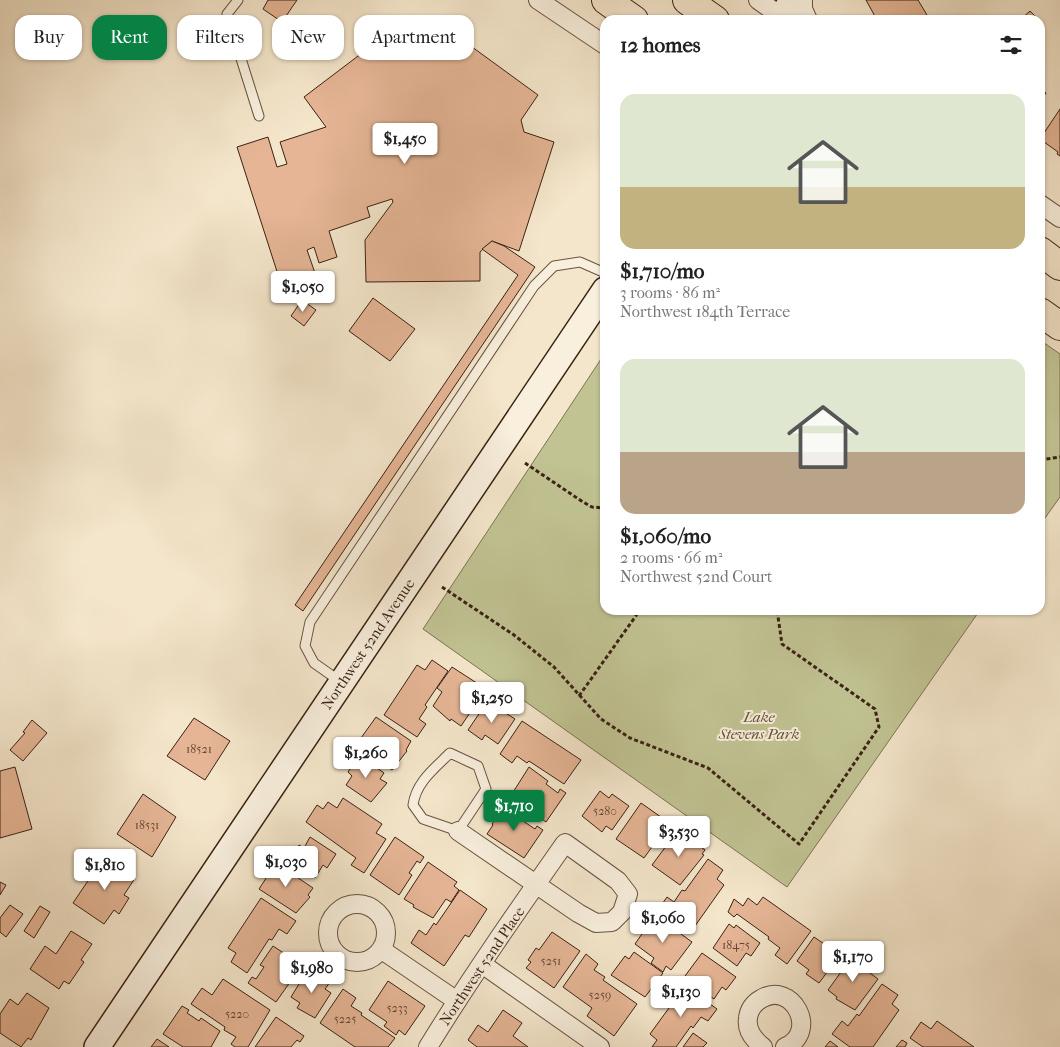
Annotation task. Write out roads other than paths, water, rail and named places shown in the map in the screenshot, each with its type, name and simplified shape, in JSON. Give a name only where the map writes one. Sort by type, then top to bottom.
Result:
[{"type":"main road","points":[[606,0],[627,15]]},
{"type":"main road","points":[[687,0],[708,15]]},
{"type":"main road","points":[[1045,255],[1060,266]]},
{"type":"main road","points":[[1045,316],[1060,326]]},
{"type":"street","points":[[538,0],[600,41]]},
{"type":"street","points":[[758,0],[784,12]]},
{"type":"street","points":[[803,0],[803,9],[806,15]]},
{"type":"street","points":[[1045,208],[1060,218]]},
{"type":"street","name":"Northwest 52nd Avenue","points":[[98,1047],[600,297]]},
{"type":"street","points":[[458,831],[536,885]]},
{"type":"street","name":"Northwest 52nd Place","points":[[428,1047],[482,964],[536,885],[566,843],[618,881],[628,894],[622,912],[612,922],[596,923],[536,885]]},
{"type":"street","points":[[382,950],[457,1001]]},
{"type":"street","points":[[482,964],[600,1047]]},
{"type":"street","points":[[757,1045],[748,1026],[750,1009],[764,998],[772,995],[781,996],[796,1006],[802,1023],[796,1040],[786,1047]]},
{"type":"lane","points":[[238,0],[228,14],[259,116]]},
{"type":"lane","points":[[342,683],[314,663],[305,646],[310,622],[534,286],[554,266],[580,262],[600,271]]},
{"type":"lane","points":[[450,753],[478,766],[486,789],[458,831],[423,819],[413,805],[414,792],[427,775],[450,753]]},
{"type":"park label","name":"Lake Stevens Park","points":[[759,726]]}]
